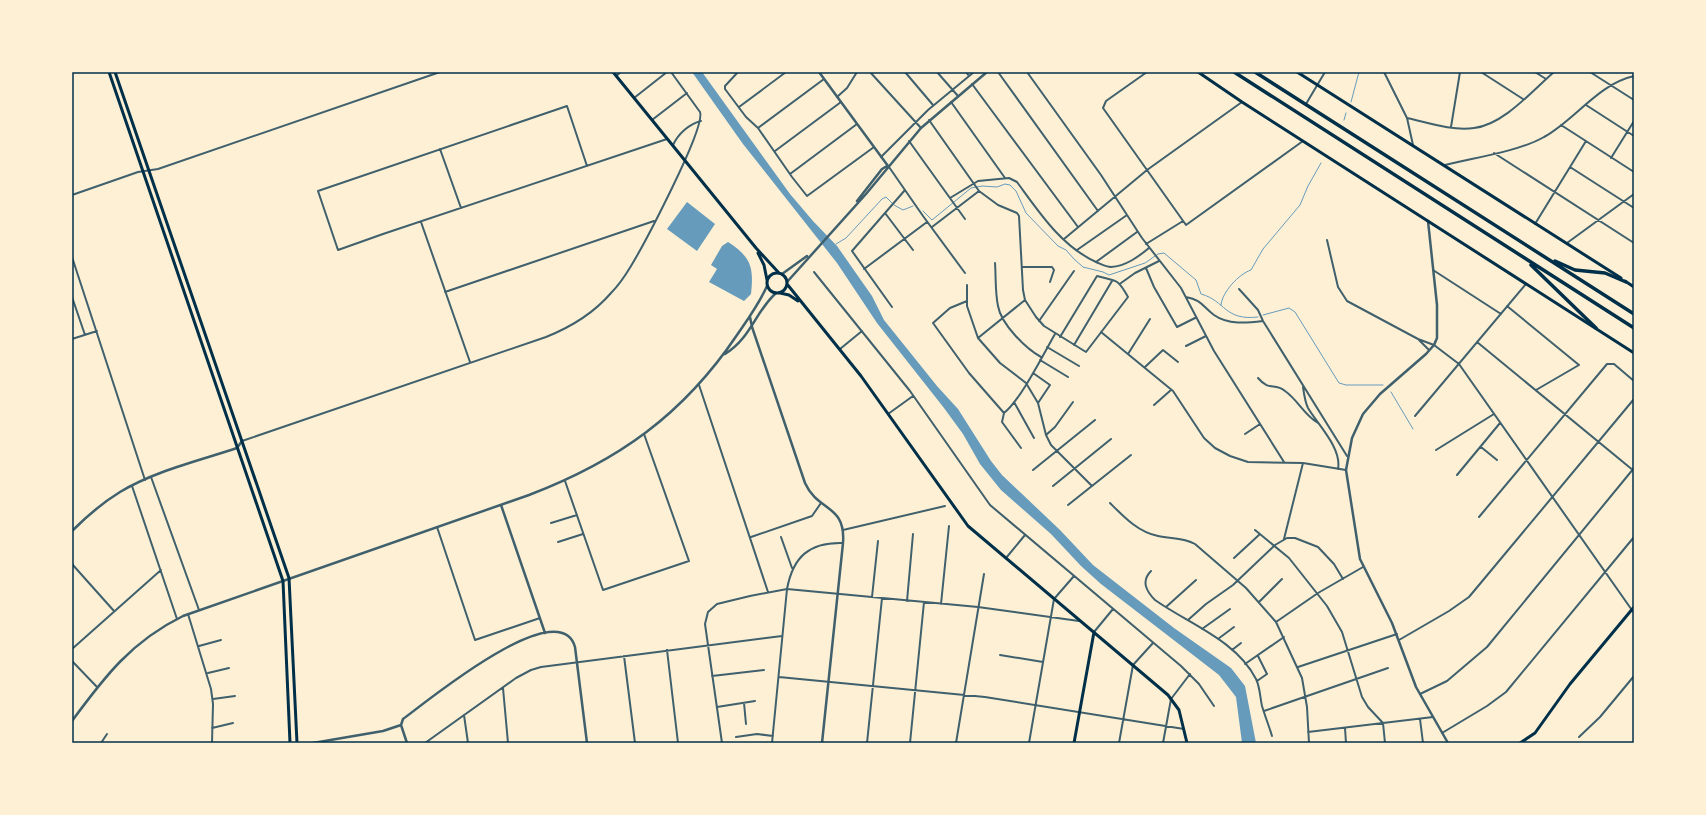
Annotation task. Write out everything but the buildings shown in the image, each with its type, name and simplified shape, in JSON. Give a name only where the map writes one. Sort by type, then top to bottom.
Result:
[{"type":"highway","points":[[1234,72],[1634,328]]},
{"type":"highway","points":[[1255,72],[1634,314]]},
{"type":"highway","points":[[1543,256],[1575,270],[1605,273],[1626,282]]},
{"type":"highway","points":[[1525,258],[1596,328]]},
{"type":"main road","points":[[109,72],[282,581],[290,743]]},
{"type":"main road","points":[[115,72],[289,578],[297,743]]},
{"type":"main road","points":[[613,72],[756,248],[780,274],[801,303],[839,349],[888,414],[963,520],[1171,699],[1179,710],[1187,743]]},
{"type":"main road","points":[[1198,72],[1242,102],[1634,353]]},
{"type":"main road","points":[[1296,72],[1634,287]]},
{"type":"main road","points":[[756,248],[764,265],[767,286],[770,291],[789,295],[801,303]]},
{"type":"main road","points":[[767,280],[770,275],[780,274]]},
{"type":"main road","points":[[778,293],[785,290],[787,283]]},
{"type":"main road","points":[[190,310],[196,308]]},
{"type":"main road","points":[[193,318],[199,316]]},
{"type":"main road","points":[[1520,743],[1535,733],[1566,690],[1633,610]]},
{"type":"main road","points":[[1074,743],[1094,632]]},
{"type":"main road","points":[[290,729],[296,729]]},
{"type":"street","points":[[72,195],[142,171],[150,171],[440,72]]},
{"type":"street","points":[[616,76],[621,72]]},
{"type":"street","points":[[634,98],[667,72]]},
{"type":"street","points":[[72,530],[100,505],[132,486],[151,477],[237,448],[242,441],[556,333],[591,313],[606,300],[626,276],[685,160],[701,121],[700,112],[671,72]]},
{"type":"street","points":[[738,72],[725,86],[726,91],[738,108],[758,128],[807,196],[874,147]]},
{"type":"street","points":[[738,108],[786,72]]},
{"type":"street","points":[[818,72],[906,190],[927,222],[965,273]]},
{"type":"street","points":[[837,97],[847,88],[857,72]]},
{"type":"street","points":[[870,72],[921,128]]},
{"type":"street","points":[[905,72],[933,105]]},
{"type":"street","points":[[937,72],[958,96]]},
{"type":"street","points":[[966,72],[969,76]]},
{"type":"street","points":[[881,157],[933,105],[974,72]]},
{"type":"street","points":[[787,283],[854,205],[867,186],[882,169],[888,166],[929,120],[987,72]]},
{"type":"street","points":[[998,72],[1098,211]]},
{"type":"street","points":[[1027,72],[1116,197],[1137,232],[1185,296],[1195,318],[1284,462]]},
{"type":"street","points":[[1147,72],[1103,105],[1105,113],[1186,225],[1304,141]]},
{"type":"street","points":[[1306,104],[1325,72]]},
{"type":"street","points":[[1384,72],[1407,118],[1413,146]]},
{"type":"street","points":[[1451,127],[1460,72]]},
{"type":"street","points":[[1481,72],[1523,99]]},
{"type":"street","points":[[1535,72],[1546,79]]},
{"type":"street","points":[[1407,118],[1451,127],[1475,128],[1489,124],[1502,117],[1554,72]]},
{"type":"street","points":[[1590,72],[1634,100]]},
{"type":"street","points":[[1444,166],[1537,141],[1561,125],[1618,80],[1634,76]]},
{"type":"street","points":[[758,128],[824,79]]},
{"type":"street","points":[[972,84],[1078,227]]},
{"type":"street","points":[[652,120],[687,93]]},
{"type":"street","points":[[775,151],[841,102]]},
{"type":"street","points":[[950,102],[1005,178]]},
{"type":"street","points":[[1064,239],[1147,170],[1242,102]]},
{"type":"street","points":[[1586,105],[1634,136]]},
{"type":"street","points":[[587,166],[567,106],[318,191],[338,250],[461,208],[587,166],[667,139]]},
{"type":"street","points":[[929,120],[979,191],[998,205],[1017,213],[1020,216],[1023,290],[1025,300],[1039,321],[1055,334],[1060,337],[1086,352],[1128,297],[1118,281],[1112,281],[1097,276],[1060,337]]},
{"type":"street","points":[[673,146],[678,136],[694,123],[701,121]]},
{"type":"street","points":[[1611,158],[1634,121]]},
{"type":"street","points":[[790,174],[857,124]]},
{"type":"street","points":[[1561,125],[1634,172]]},
{"type":"street","points":[[909,141],[966,219]]},
{"type":"street","points":[[1535,224],[1586,141]]},
{"type":"street","points":[[440,149],[461,208]]},
{"type":"street","points":[[1493,153],[1634,243]]},
{"type":"street","points":[[1570,167],[1634,208]]},
{"type":"street","points":[[950,198],[974,182],[1005,178],[1015,180],[1048,223],[1064,239],[1096,262],[1111,267],[1132,260],[1149,248]]},
{"type":"street","points":[[892,307],[853,256],[852,250],[906,190]]},
{"type":"street","points":[[932,227],[979,191]]},
{"type":"street","points":[[1566,244],[1634,194]]},
{"type":"street","points":[[885,213],[913,250]]},
{"type":"street","points":[[1078,250],[1127,215]]},
{"type":"street","points":[[1428,220],[1438,331],[1434,345],[1366,409],[1355,430],[1347,456],[1346,470],[1354,531],[1359,555],[1397,634],[1420,694],[1448,743]]},
{"type":"street","points":[[445,292],[655,221]]},
{"type":"street","points":[[1146,244],[1183,221]]},
{"type":"street","points":[[421,222],[470,363]]},
{"type":"street","points":[[864,269],[927,222]]},
{"type":"street","points":[[1096,262],[1137,232]]},
{"type":"street","points":[[1327,240],[1338,287],[1344,298],[1351,304],[1418,339],[1434,345],[1459,364],[1633,610]]},
{"type":"street","points":[[780,274],[811,254]]},
{"type":"street","points":[[72,257],[145,480]]},
{"type":"street","points":[[1120,284],[1135,273],[1159,261]]},
{"type":"street","points":[[995,263],[997,304],[1003,317],[1023,345],[1041,357]]},
{"type":"street","points":[[1022,268],[1052,267],[1054,270],[1050,282]]},
{"type":"street","points":[[1146,268],[1154,287],[1177,327],[1195,318]]},
{"type":"street","points":[[1433,270],[1501,314]]},
{"type":"street","points":[[1039,321],[1074,271]]},
{"type":"street","points":[[814,272],[914,396],[984,499],[1190,674],[1214,706]]},
{"type":"street","points":[[1074,345],[1112,281]]},
{"type":"street","points":[[1415,416],[1526,284]]},
{"type":"street","points":[[967,285],[967,306],[978,338],[1000,363],[1026,383],[1038,403],[1046,435],[1057,451],[1092,486]]},
{"type":"street","points":[[72,721],[113,667],[134,648],[177,619],[289,578],[501,505],[565,481],[602,463],[644,434],[676,409],[699,385],[723,355],[751,315],[767,286]]},
{"type":"street","points":[[1239,289],[1258,310],[1263,321],[1347,456]]},
{"type":"street","points":[[723,355],[740,344],[769,300],[778,293]]},
{"type":"street","points":[[1185,296],[1198,300],[1214,315],[1226,320],[1243,323],[1263,321]]},
{"type":"street","points":[[72,297],[85,335]]},
{"type":"street","points":[[978,338],[1025,300]]},
{"type":"street","points":[[967,301],[950,308],[933,323],[969,373],[1004,413]]},
{"type":"street","points":[[1507,306],[1579,365],[1535,390]]},
{"type":"street","points":[[751,315],[752,327],[805,484],[809,492],[838,516],[843,530],[838,594],[822,743]]},
{"type":"street","points":[[1128,354],[1150,319]]},
{"type":"street","points":[[72,339],[97,331]]},
{"type":"street","points":[[839,349],[862,331]]},
{"type":"street","points":[[1101,332],[1171,390],[1204,438],[1215,448],[1244,461],[1303,463],[1346,470]]},
{"type":"street","points":[[1021,448],[1002,422],[1004,413],[1014,402],[1055,334]]},
{"type":"street","points":[[1186,346],[1206,336]]},
{"type":"street","points":[[1418,339],[1429,350]]},
{"type":"street","points":[[1420,694],[1447,681],[1487,647],[1634,470],[1477,342]]},
{"type":"street","points":[[1047,347],[1078,366]]},
{"type":"street","points":[[1144,367],[1163,350],[1178,362]]},
{"type":"street","points":[[1040,360],[1068,376]]},
{"type":"street","points":[[1479,517],[1609,363],[1614,364],[1634,381]]},
{"type":"street","points":[[1032,372],[1050,385],[1038,403]]},
{"type":"street","points":[[1258,378],[1266,386],[1284,390],[1301,406],[1310,418],[1320,424]]},
{"type":"street","points":[[699,385],[751,536],[768,592]]},
{"type":"street","points":[[1303,386],[1307,406],[1331,443],[1339,461],[1338,469]]},
{"type":"street","points":[[1154,405],[1171,390]]},
{"type":"street","points":[[888,414],[914,396]]},
{"type":"street","points":[[1399,640],[1449,611],[1469,597],[1634,399]]},
{"type":"street","points":[[1014,402],[1034,438]]},
{"type":"street","points":[[1046,435],[1055,427],[1073,402]]},
{"type":"street","points":[[1436,450],[1494,414]]},
{"type":"street","points":[[1033,470],[1095,420]]},
{"type":"street","points":[[1245,434],[1260,424]]},
{"type":"street","points":[[1456,475],[1500,424]]},
{"type":"street","points":[[565,481],[603,590],[689,561],[644,434]]},
{"type":"street","points":[[1053,486],[1111,439]]},
{"type":"street","points":[[1481,447],[1497,460]]},
{"type":"street","points":[[1068,505],[1131,455]]},
{"type":"street","points":[[1284,539],[1303,463]]},
{"type":"street","points":[[151,477],[199,610]]},
{"type":"street","points":[[132,486],[177,619]]},
{"type":"street","points":[[751,536],[812,516],[821,503]]},
{"type":"street","points":[[1110,503],[1140,530],[1157,536],[1186,540],[1195,544],[1238,581],[1276,622],[1298,668],[1305,696],[1309,743]]},
{"type":"street","points":[[501,505],[545,633]]},
{"type":"street","points":[[843,530],[945,506]]},
{"type":"street","points":[[551,523],[577,515]]},
{"type":"street","points":[[941,604],[949,526]]},
{"type":"street","points":[[437,527],[475,640],[540,618]]},
{"type":"street","points":[[1255,530],[1275,544],[1289,558],[1318,593],[1340,628],[1355,679],[1365,702],[1383,724],[1385,743]]},
{"type":"street","points":[[558,542],[583,534]]},
{"type":"street","points":[[906,601],[913,534]]},
{"type":"street","points":[[1234,558],[1260,534]]},
{"type":"street","points":[[1006,558],[1025,535]]},
{"type":"street","points":[[781,537],[792,568]]},
{"type":"street","points":[[1442,733],[1487,706],[1506,692],[1634,537]]},
{"type":"street","points":[[1188,620],[1206,604],[1238,581],[1275,544],[1284,539],[1295,538],[1318,547],[1334,564],[1343,579]]},
{"type":"street","points":[[872,597],[878,541]]},
{"type":"street","points":[[772,743],[787,589],[792,568],[803,554],[812,548],[823,544],[843,543]]},
{"type":"street","points":[[72,564],[114,611]]},
{"type":"street","points":[[1276,622],[1318,593],[1364,568]]},
{"type":"street","points":[[72,649],[161,570]]},
{"type":"street","points":[[1151,571],[1145,580],[1147,590],[1155,600],[1218,640],[1232,650],[1245,664],[1257,681],[1272,736]]},
{"type":"street","points":[[956,743],[984,574]]},
{"type":"street","points":[[1029,743],[1054,599],[1074,576]]},
{"type":"street","points":[[1166,607],[1196,580]]},
{"type":"street","points":[[1259,602],[1282,580]]},
{"type":"street","points":[[722,743],[705,619],[713,606],[722,602],[787,589],[978,607],[1081,622]]},
{"type":"street","points":[[867,743],[882,598]]},
{"type":"street","points":[[910,743],[924,602]]},
{"type":"street","points":[[1202,629],[1230,608]]},
{"type":"street","points":[[1094,632],[1113,609]]},
{"type":"street","points":[[188,614],[208,673],[213,699],[212,743]]},
{"type":"street","points":[[1218,640],[1234,627]]},
{"type":"street","points":[[407,743],[401,725],[403,719],[492,655],[521,640],[545,633],[562,633],[571,639],[575,647],[587,743]]},
{"type":"street","points":[[1298,668],[1397,634]]},
{"type":"street","points":[[424,743],[531,670],[577,662],[782,636]]},
{"type":"street","points":[[1245,664],[1284,637]]},
{"type":"street","points":[[199,646],[220,640]]},
{"type":"street","points":[[1119,743],[1133,665],[1153,643]]},
{"type":"street","points":[[1232,650],[1241,643]]},
{"type":"street","points":[[667,650],[678,743]]},
{"type":"street","points":[[1000,655],[1043,662]]},
{"type":"street","points":[[624,656],[635,743]]},
{"type":"street","points":[[1257,681],[1267,674],[1258,656]]},
{"type":"street","points":[[72,660],[97,687]]},
{"type":"street","points":[[208,673],[229,668]]},
{"type":"street","points":[[1264,711],[1388,668]]},
{"type":"street","points":[[712,676],[764,670]]},
{"type":"street","points":[[1163,743],[1171,699],[1190,674]]},
{"type":"street","points":[[778,676],[964,695],[1036,705],[1185,730]]},
{"type":"street","points":[[1579,737],[1600,717],[1634,676]]},
{"type":"street","points":[[503,688],[508,743]]},
{"type":"street","points":[[213,699],[235,696]]},
{"type":"street","points":[[717,707],[755,701]]},
{"type":"street","points":[[744,703],[746,724]]},
{"type":"street","points":[[464,715],[468,743]]},
{"type":"street","points":[[1308,732],[1433,718]]},
{"type":"street","points":[[1420,719],[1423,743]]},
{"type":"street","points":[[212,728],[233,723]]},
{"type":"street","points":[[313,743],[383,731],[401,725]]},
{"type":"street","points":[[1345,728],[1346,743]]},
{"type":"street","points":[[101,743],[107,734]]},
{"type":"street","points":[[736,737],[757,734],[773,736]]},
{"type":"water","points":[[692,72],[702,72],[790,194],[837,246],[872,296],[884,320],[937,386],[958,409],[991,461],[1002,475],[1060,530],[1093,565],[1174,628],[1231,668],[1245,686],[1256,743],[1242,743],[1236,697],[1219,675],[1101,584],[1081,566],[1051,534],[1001,490],[980,464],[963,434],[944,408],[877,323],[837,263],[743,144]]},
{"type":"water","points":[[687,202],[715,224],[697,251],[667,229]]},
{"type":"water","points":[[728,242],[742,253],[751,270],[751,294],[744,301],[709,282],[717,269],[711,265],[722,246]]},
{"type":"waterway","points":[[1351,102],[1359,72]]},
{"type":"waterway","points":[[1344,120],[1346,113]]},
{"type":"waterway","points":[[1221,305],[1224,295],[1228,289],[1236,279],[1251,270],[1263,249],[1300,205],[1308,186],[1321,163]]},
{"type":"waterway","points":[[923,211],[932,220],[971,188],[982,186],[997,187],[1005,184],[1010,185],[1016,191],[1026,213],[1058,246],[1066,250],[1083,267],[1109,275],[1145,263],[1158,254],[1164,253],[1196,280],[1201,294],[1216,301],[1226,310],[1238,316],[1258,317]]},
{"type":"waterway","points":[[836,244],[846,238],[882,199],[886,197],[892,203]]},
{"type":"waterway","points":[[894,205],[903,210],[913,206]]},
{"type":"waterway","points":[[1263,315],[1289,308],[1295,312],[1339,383],[1346,385],[1383,385]]},
{"type":"waterway","points":[[1391,392],[1413,429]]}]
